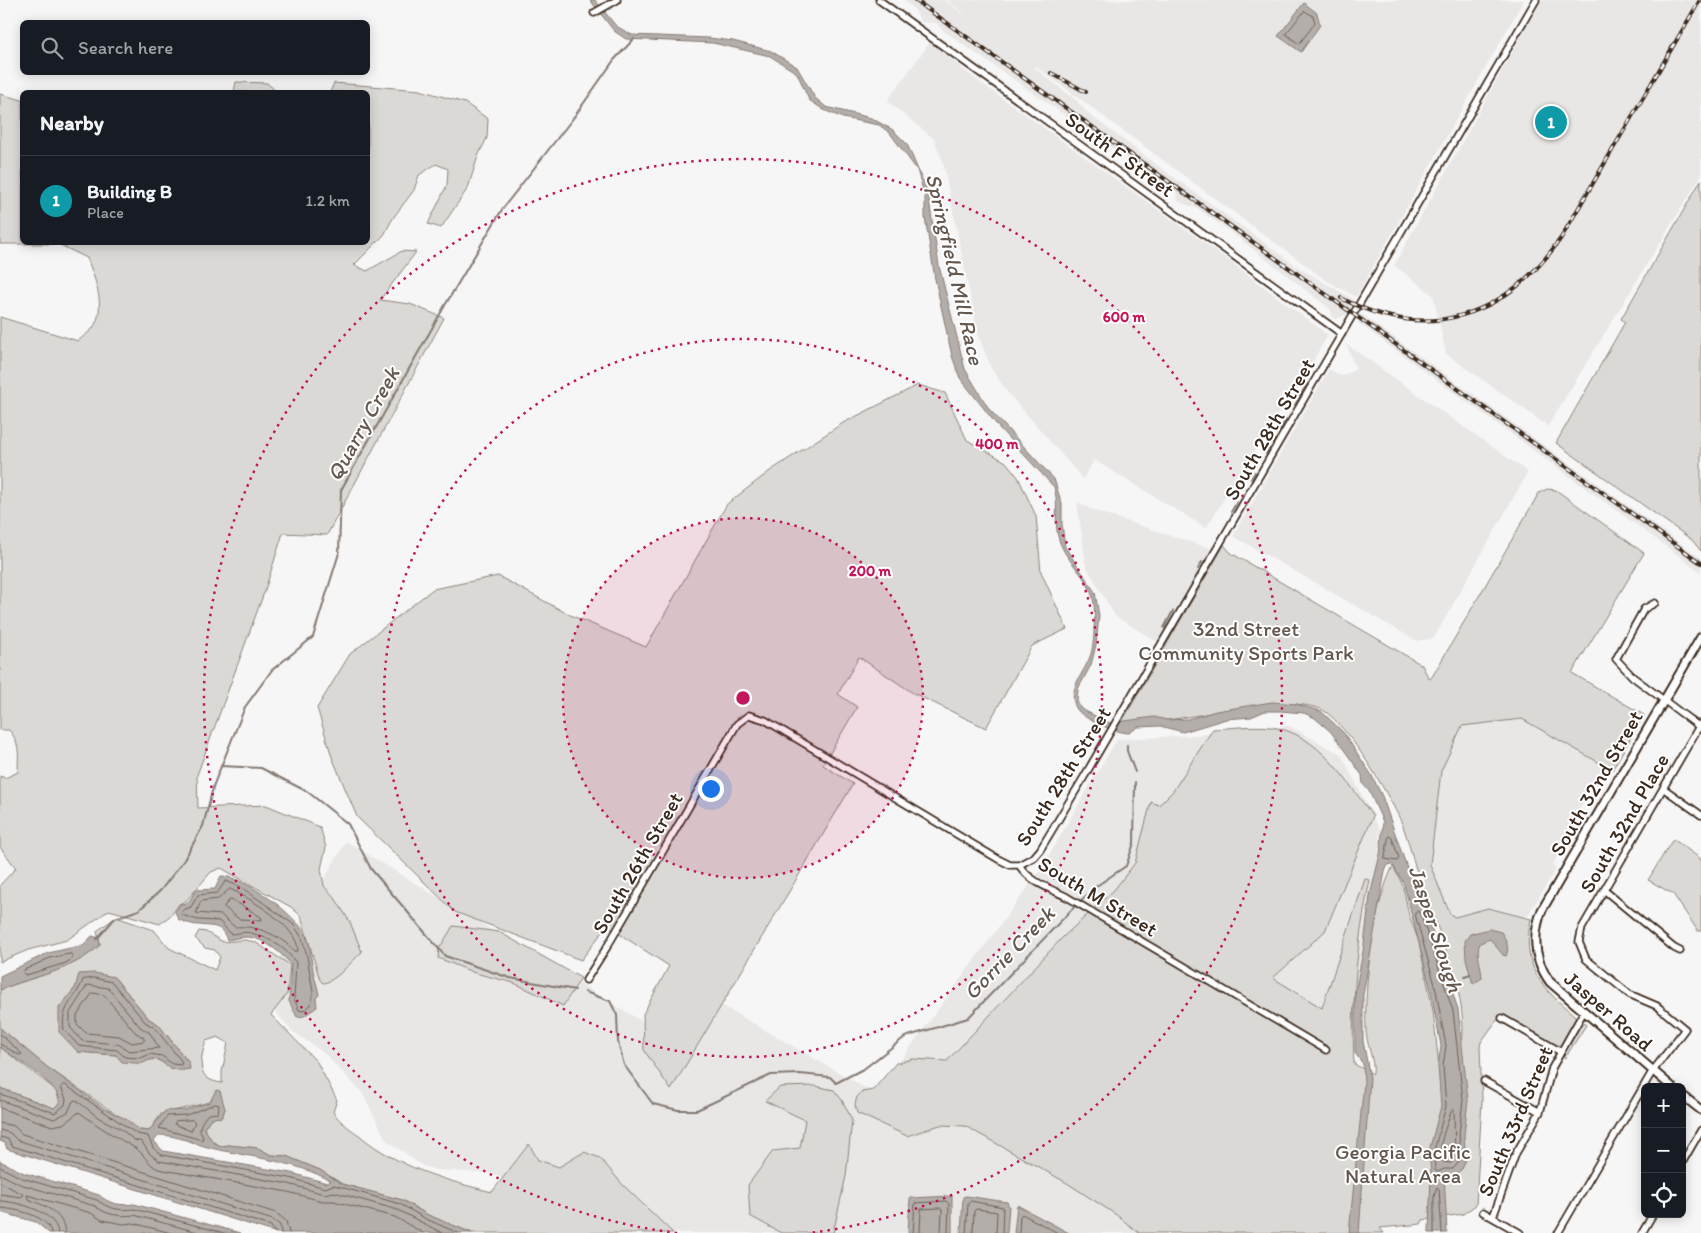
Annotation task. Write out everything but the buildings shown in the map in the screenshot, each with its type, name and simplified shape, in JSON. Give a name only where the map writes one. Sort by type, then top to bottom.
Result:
[{"type":"street","points":[[594,13],[617,0]]},
{"type":"street","name":"South F Street","points":[[879,0],[1342,334]]},
{"type":"street","name":"South 28th Street","points":[[1019,865],[1034,857],[1040,850],[1121,715],[1536,0]]},
{"type":"street","points":[[1654,603],[1644,609],[1616,659],[1633,677],[1663,701],[1700,726]]},
{"type":"street","name":"South 32nd Street","points":[[1536,951],[1538,922],[1542,910],[1701,638]]},
{"type":"street","name":"South M Street","points":[[749,715],[765,720],[998,860],[1019,865],[1034,880],[1072,900],[1326,1050]]},
{"type":"street","name":"South 26th Street","points":[[586,980],[608,946],[737,724],[749,715]]},
{"type":"street","name":"South 32nd Place","points":[[1652,1072],[1685,1030],[1657,1006],[1629,994],[1593,965],[1586,959],[1579,942],[1582,928],[1700,726]]},
{"type":"street","points":[[1663,788],[1701,815]]},
{"type":"street","points":[[1604,890],[1680,951]]},
{"type":"street","name":"Jasper Road","points":[[1536,951],[1540,965],[1550,982],[1583,1013],[1667,1083]]},
{"type":"street","name":"South 33rd Street","points":[[1493,1217],[1516,1153],[1540,1112],[1552,1068],[1583,1013]]},
{"type":"street","points":[[1502,1018],[1561,1052]]},
{"type":"street","points":[[1558,1233],[1652,1072]]},
{"type":"street","points":[[1484,1081],[1540,1112]]},
{"type":"street","points":[[1686,1098],[1701,1110]]},
{"type":"street","points":[[1686,1156],[1701,1130]]},
{"type":"street","points":[[1483,1212],[1520,1233]]},
{"type":"street","points":[[1642,1233],[1651,1218]]},
{"type":"shaded area","points":[[904,0],[944,0],[968,17],[947,0],[1524,0],[1356,297],[1327,281],[1035,66],[1035,68],[1077,101],[1090,115],[1164,170],[1301,269],[1353,299],[1352,306],[1346,315],[1336,319],[1333,317],[1330,309],[1232,233],[1198,209],[1179,202],[1176,197],[1177,193],[945,32],[936,23],[921,22],[914,9]]},
{"type":"shaded area","points":[[1541,0],[1701,0],[1701,176],[1548,426],[1446,354],[1433,295],[1394,265]]},
{"type":"shaded area","points":[[930,42],[970,75],[1216,251],[1328,335],[1298,387],[1295,386],[1206,528],[1094,460],[1083,479],[1007,392],[991,368],[978,335],[943,162],[934,139],[887,101]]},
{"type":"shaded area","points":[[1361,314],[1701,558],[1701,572],[1358,323]]},
{"type":"shaded area","points":[[1346,344],[1528,472],[1434,638],[1417,641],[1233,536],[1329,369],[1342,376],[1356,369]]},
{"type":"shaded area","points":[[1547,489],[1556,490],[1644,553],[1572,673],[1644,715],[1607,778],[1598,778],[1559,845],[1562,847],[1552,866],[1556,869],[1527,917],[1488,908],[1455,917],[1450,914],[1430,865],[1441,771],[1539,493]]},
{"type":"shaded area","points":[[1077,502],[1093,510],[1212,549],[1159,643],[1115,616],[1086,566]]},
{"type":"shaded area","points":[[1289,726],[1341,754],[1380,830],[1378,861],[1350,1062],[1338,1192],[1341,1216],[1331,1218],[1314,1233],[568,1233],[508,1181],[494,1174],[436,1170],[423,1166],[386,1140],[363,1094],[325,1054],[291,1030],[259,993],[346,841],[651,1027],[676,979],[876,1094],[1039,872],[1117,739],[1183,736]]},
{"type":"green space","points":[[236,82],[267,83],[275,90],[234,90]]},
{"type":"green space","points":[[334,83],[420,90],[465,103],[488,119],[487,138],[478,156],[468,188],[441,228],[428,224],[447,185],[448,169],[436,164],[419,175],[414,190],[393,218],[384,235],[354,265],[367,271],[402,251],[416,252],[380,300],[410,304],[444,318],[327,535],[283,533],[265,590],[197,775],[198,808],[266,805],[320,827],[326,847],[321,869],[324,886],[335,898],[350,922],[362,952],[338,975],[323,983],[320,980],[301,916],[291,907],[221,868],[211,872],[186,901],[179,904],[172,914],[160,924],[109,910],[67,940],[28,950],[0,962],[0,885],[16,868],[0,847],[0,776],[5,778],[18,772],[18,755],[13,735],[9,730],[0,730],[0,317],[78,341],[90,332],[97,320],[99,311],[96,284],[87,258],[60,245],[370,245],[370,90],[331,90]]},
{"type":"green space","points":[[0,94],[20,99],[20,244],[0,244]]},
{"type":"green space","points":[[1701,180],[1701,551],[1692,540],[1556,443],[1625,322],[1621,319]]},
{"type":"green space","points":[[918,385],[945,393],[967,440],[1006,462],[1018,477],[1036,516],[1041,572],[1067,629],[1032,646],[986,728],[913,693],[859,657],[838,694],[857,707],[823,765],[853,784],[671,1090],[644,1050],[643,1014],[669,966],[607,926],[581,960],[455,912],[357,817],[332,757],[317,708],[350,654],[433,589],[498,576],[568,614],[646,647],[727,504],[770,471],[843,423]]},
{"type":"green space","points":[[1547,489],[1556,490],[1644,553],[1572,673],[1644,715],[1612,770],[1522,719],[1462,726],[1441,771],[1430,865],[1450,914],[1455,917],[1488,908],[1531,919],[1528,938],[1529,954],[1533,968],[1549,992],[1586,1025],[1565,1058],[1497,1020],[1481,1042],[1482,1100],[1476,1205],[1463,1214],[1423,1220],[1421,1224],[1380,1228],[1384,1233],[1139,1233],[1115,1214],[1067,1183],[965,1126],[940,1125],[907,1136],[857,1113],[855,1104],[857,1097],[862,1092],[873,1090],[896,1063],[913,1059],[947,1061],[1062,938],[1114,890],[1135,863],[1151,802],[1159,805],[1173,791],[1213,729],[1249,726],[1271,727],[1288,731],[1317,749],[1342,774],[1373,816],[1325,931],[1273,978],[1322,1008],[1365,879],[1370,880],[1356,972],[1353,1041],[1354,1064],[1373,1074],[1373,1063],[1366,1029],[1368,969],[1380,902],[1393,866],[1403,886],[1409,915],[1419,942],[1433,1011],[1441,1084],[1456,1058],[1463,1037],[1462,1010],[1454,974],[1398,814],[1366,760],[1340,726],[1328,714],[1318,708],[1304,705],[1275,704],[1119,727],[1224,545],[1231,553],[1422,665],[1429,679],[1432,677],[1539,493]]},
{"type":"green space","points":[[1673,839],[1701,859],[1701,931],[1698,931],[1673,894],[1648,880]]},
{"type":"green space","points":[[116,917],[154,930],[169,948],[215,970],[220,957],[215,950],[205,948],[195,938],[199,931],[206,932],[223,942],[245,940],[255,942],[290,965],[287,994],[271,1015],[317,1062],[337,1100],[333,1112],[336,1116],[345,1125],[389,1156],[422,1171],[456,1183],[492,1192],[529,1144],[538,1160],[559,1167],[584,1152],[600,1158],[623,1185],[673,1233],[472,1233],[428,1215],[402,1200],[342,1184],[320,1170],[286,1156],[271,1155],[258,1148],[221,1146],[213,1142],[204,1128],[211,1118],[222,1117],[225,1109],[216,1091],[210,1102],[161,1114],[149,1131],[139,1130],[47,1067],[0,1028],[0,990],[53,972],[77,961],[100,944],[97,931]],"holes":[[[114,977],[149,1019],[158,1024],[189,1063],[169,1069],[157,1060],[142,1063],[116,1055],[78,1052],[59,1008],[75,988]],[[218,1037],[228,1043],[222,1072],[222,1083],[207,1078],[203,1073],[201,1062],[206,1041]]]},
{"type":"green space","points":[[453,926],[499,932],[581,978],[563,1006],[514,983],[475,973],[438,958],[439,949]]},
{"type":"green space","points":[[0,1047],[56,1090],[60,1104],[54,1108],[0,1088]]},
{"type":"green space","points":[[815,1086],[834,1090],[842,1100],[852,1120],[846,1176],[833,1233],[781,1233],[750,1216],[748,1185],[773,1151],[800,1148],[805,1120],[765,1101],[780,1087]]},
{"type":"water","points":[[590,0],[595,0],[616,26],[632,35],[709,38],[733,41],[771,51],[797,67],[815,98],[826,107],[871,118],[893,130],[907,144],[928,193],[939,266],[965,369],[989,409],[1054,479],[1062,504],[1065,547],[1095,592],[1099,616],[1096,645],[1091,665],[1078,689],[1077,701],[1081,709],[1110,723],[1154,717],[1167,720],[1188,719],[1216,711],[1272,702],[1296,704],[1321,711],[1343,732],[1371,774],[1382,796],[1412,882],[1427,916],[1458,1009],[1468,1100],[1464,1135],[1466,1160],[1462,1169],[1454,1175],[1444,1174],[1447,1233],[1429,1233],[1431,1173],[1429,1151],[1441,1106],[1438,1066],[1441,1046],[1430,987],[1404,884],[1392,864],[1388,865],[1385,871],[1363,995],[1363,1041],[1370,1078],[1359,1233],[1349,1233],[1364,1082],[1363,1064],[1355,1053],[1355,993],[1363,952],[1370,896],[1380,854],[1383,822],[1369,791],[1363,784],[1362,775],[1331,732],[1315,718],[1304,713],[1265,711],[1251,717],[1226,719],[1183,732],[1160,726],[1138,727],[1129,733],[1101,725],[1080,713],[1076,708],[1073,695],[1092,648],[1095,616],[1092,595],[1085,580],[1061,545],[1057,530],[1054,487],[1000,429],[960,378],[952,356],[935,279],[925,217],[925,197],[917,170],[890,133],[879,125],[843,118],[824,110],[809,100],[797,73],[770,56],[713,43],[626,39],[614,31]]},
{"type":"water","points":[[1304,3],[1317,13],[1320,25],[1301,52],[1278,36]]},
{"type":"water","points":[[221,876],[243,882],[270,899],[294,919],[302,929],[309,944],[319,995],[316,998],[317,1007],[304,1016],[297,1017],[289,1001],[291,964],[277,951],[260,940],[245,937],[227,940],[222,931],[216,927],[179,920],[175,912],[180,904],[188,903],[196,890],[215,889]]},
{"type":"water","points":[[1489,929],[1501,932],[1508,950],[1506,956],[1503,955],[1490,939],[1480,943],[1478,956],[1482,978],[1473,984],[1466,959],[1465,941],[1470,934]]},
{"type":"water","points":[[92,936],[99,938],[100,945],[89,954],[53,972],[0,990],[0,976],[48,953],[84,945]]},
{"type":"water","points":[[94,973],[114,977],[149,1019],[158,1024],[189,1063],[190,1069],[173,1069],[154,1059],[144,1063],[122,1062],[116,1055],[78,1052],[59,1032],[59,1008],[75,988],[79,974]]},
{"type":"water","points":[[0,1028],[47,1067],[105,1109],[126,1119],[139,1130],[149,1131],[165,1111],[185,1110],[210,1102],[216,1090],[220,1091],[225,1109],[222,1117],[211,1118],[204,1128],[213,1142],[221,1146],[258,1148],[271,1155],[286,1156],[320,1170],[342,1184],[402,1200],[428,1215],[472,1233],[277,1233],[7,1149],[5,1143],[0,1141],[0,1088],[54,1108],[61,1101],[57,1093],[43,1078],[0,1047]],"holes":[[[159,1135],[166,1135],[215,1149],[289,1164],[331,1181],[327,1183],[291,1173],[163,1151],[154,1141]]]},
{"type":"water","points":[[0,1161],[24,1173],[99,1195],[111,1202],[124,1205],[134,1204],[240,1233],[49,1233],[36,1222],[0,1212]]},
{"type":"water","points":[[952,1196],[952,1233],[908,1233],[910,1198]]},
{"type":"water","points":[[963,1197],[1007,1202],[1009,1206],[1007,1233],[961,1233]]},
{"type":"water","points":[[1017,1205],[1069,1233],[1014,1233]]},
{"type":"waterway","name":"Quarry Creek","points":[[97,939],[115,918],[139,910],[161,890],[184,860],[203,826],[214,784],[245,707],[272,670],[313,637],[339,553],[341,490],[444,307],[503,208],[574,117],[614,60],[634,39]]},
{"type":"waterway","points":[[1295,405],[1307,384]]},
{"type":"waterway","points":[[1279,432],[1286,419]]},
{"type":"waterway","points":[[1266,454],[1269,448]]},
{"type":"waterway","points":[[1251,479],[1255,472]]},
{"type":"waterway","points":[[1231,512],[1237,502]]},
{"type":"waterway","points":[[1198,569],[1202,562]]},
{"type":"waterway","points":[[1164,628],[1173,611]]},
{"type":"waterway","points":[[1127,745],[1127,751],[1135,772]]},
{"type":"waterway","name":"Gorrie Creek","points":[[221,766],[261,768],[308,792],[348,824],[371,869],[445,956],[510,978],[575,990]]},
{"type":"waterway","name":"Gorrie Creek","points":[[585,992],[610,1001],[617,1015],[618,1042],[624,1065],[653,1104],[678,1110],[697,1110],[771,1075],[800,1074],[830,1077],[836,1083],[865,1068],[905,1037],[968,1018],[1078,903],[1098,885],[1126,866],[1134,843],[1135,782]]},
{"type":"waterway","name":"Jasper Slough","points":[[1465,976],[1470,974]]},
{"type":"waterway","name":"Jasper Slough","points":[[1448,981],[1453,980]]},
{"type":"railway","points":[[915,0],[1701,563]]},
{"type":"railway","points":[[1341,298],[1373,312],[1404,319],[1434,320],[1463,315],[1490,304],[1516,287],[1539,265],[1561,238],[1700,0]]},
{"type":"railway","points":[[1051,73],[1086,92]]},
{"type":"place","name":"Building B","points":[[1551,122]]},
{"type":"water label","name":"Springfield Mill Race","points":[[955,269]]},
{"type":"park label","name":"32nd Street Community Sports Park","points":[[1246,640]]},
{"type":"park label","name":"Georgia Pacific Natural Area","points":[[1403,1163]]}]
